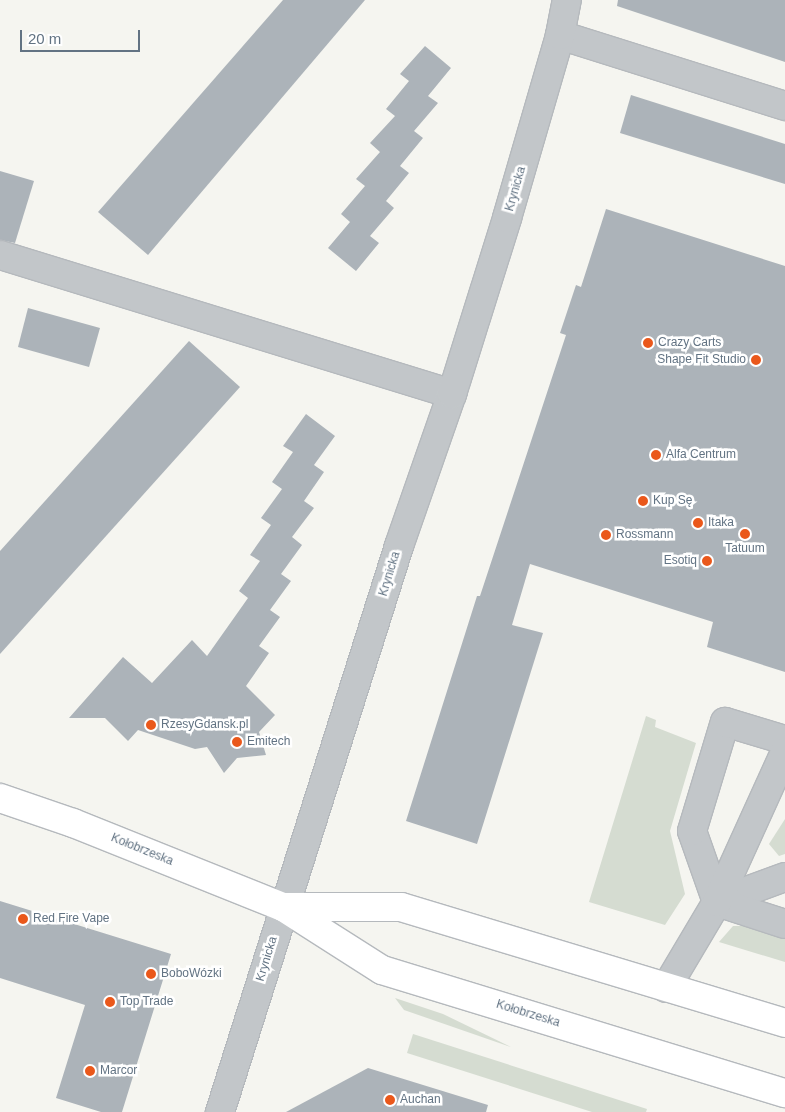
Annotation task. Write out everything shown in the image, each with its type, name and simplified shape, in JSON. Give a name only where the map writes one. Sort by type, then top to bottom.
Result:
[{"type":"main road","name":"Kołobrzeska","points":[[0,798],[73,823],[284,907],[382,970],[785,1093]]},
{"type":"main road","name":"Kołobrzeska","points":[[284,907],[401,908],[785,1023]]},
{"type":"street","name":"Krynicka","points":[[220,1112],[399,546],[452,394],[560,35],[567,0]]},
{"type":"street","points":[[560,35],[785,106]]},
{"type":"street","points":[[0,255],[452,394]]},
{"type":"street","points":[[716,902],[692,831],[725,722],[785,740]]},
{"type":"street","points":[[666,988],[716,902],[785,752]]},
{"type":"street","points":[[716,902],[785,877]]},
{"type":"street","points":[[716,902],[785,924]]},
{"type":"shaded area","points":[[646,716],[656,720],[655,727],[696,743],[670,831],[685,894],[665,925],[589,902]]},
{"type":"shaded area","points":[[785,819],[785,854],[779,856],[769,844]]},
{"type":"shaded area","points":[[733,926],[743,926],[785,939],[785,962],[719,942]]},
{"type":"shaded area","points":[[395,998],[443,1014],[511,1047],[404,1010]]},
{"type":"shaded area","points":[[413,1034],[647,1109],[646,1112],[592,1112],[407,1053]]},
{"type":"building","points":[[283,0],[365,0],[148,255],[98,212]]},
{"type":"building","points":[[618,0],[785,0],[785,62],[617,6]]},
{"type":"building","points":[[425,46],[451,68],[428,96],[438,103],[414,131],[423,138],[400,166],[409,173],[386,201],[394,208],[370,236],[379,243],[356,271],[328,248],[350,222],[341,214],[365,186],[356,179],[380,152],[370,143],[395,116],[386,109],[409,81],[400,74]]},
{"type":"building","points":[[631,95],[785,144],[785,184],[620,133]]},
{"type":"building","points":[[0,171],[34,181],[15,243],[0,240]]},
{"type":"building","name":"Alfa Centrum","points":[[606,209],[785,266],[785,672],[707,647],[713,622],[530,564],[512,625],[543,633],[477,844],[406,821],[477,596],[480,596],[566,335],[560,333],[576,285],[581,287]]},
{"type":"building","points":[[28,308],[100,328],[89,367],[18,347]]},
{"type":"building","points":[[189,341],[240,387],[0,654],[0,551]]},
{"type":"building","points":[[306,414],[335,436],[314,465],[324,472],[304,501],[314,508],[292,537],[302,545],[281,574],[291,581],[270,610],[280,617],[259,646],[269,653],[246,686],[275,715],[259,732],[266,755],[237,758],[224,773],[207,747],[195,749],[138,730],[128,741],[105,718],[69,718],[123,657],[152,683],[192,640],[207,656],[248,598],[239,591],[260,561],[250,555],[271,525],[261,518],[282,489],[272,482],[293,452],[283,446]]},
{"type":"building","points":[[0,901],[171,954],[122,1112],[101,1112],[56,1098],[85,1005],[0,978]]},
{"type":"building","name":"Auchan","points":[[368,1068],[488,1105],[486,1112],[286,1112]]},
{"type":"place","name":"Crazy Carts","points":[[648,343]]},
{"type":"place","name":"Shape Fit Studio","points":[[756,360]]},
{"type":"place","name":"Alfa Centrum","points":[[656,455]]},
{"type":"place","name":"Kup Sę","points":[[643,501]]},
{"type":"place","name":"Itaka","points":[[698,523]]},
{"type":"place","name":"Tatuum","points":[[745,534]]},
{"type":"place","name":"Rossmann","points":[[606,535]]},
{"type":"place","name":"Esotiq","points":[[707,561]]},
{"type":"place","name":"RzesyGdansk.pl","points":[[151,725]]},
{"type":"place","name":"Emitech","points":[[237,742]]},
{"type":"place","name":"Red Fire Vape","points":[[23,919]]},
{"type":"place","name":"BoboWózki","points":[[151,974]]},
{"type":"place","name":"Top Trade","points":[[110,1002]]},
{"type":"place","name":"Marcor","points":[[90,1071]]},
{"type":"place","name":"Auchan","points":[[390,1100]]}]
